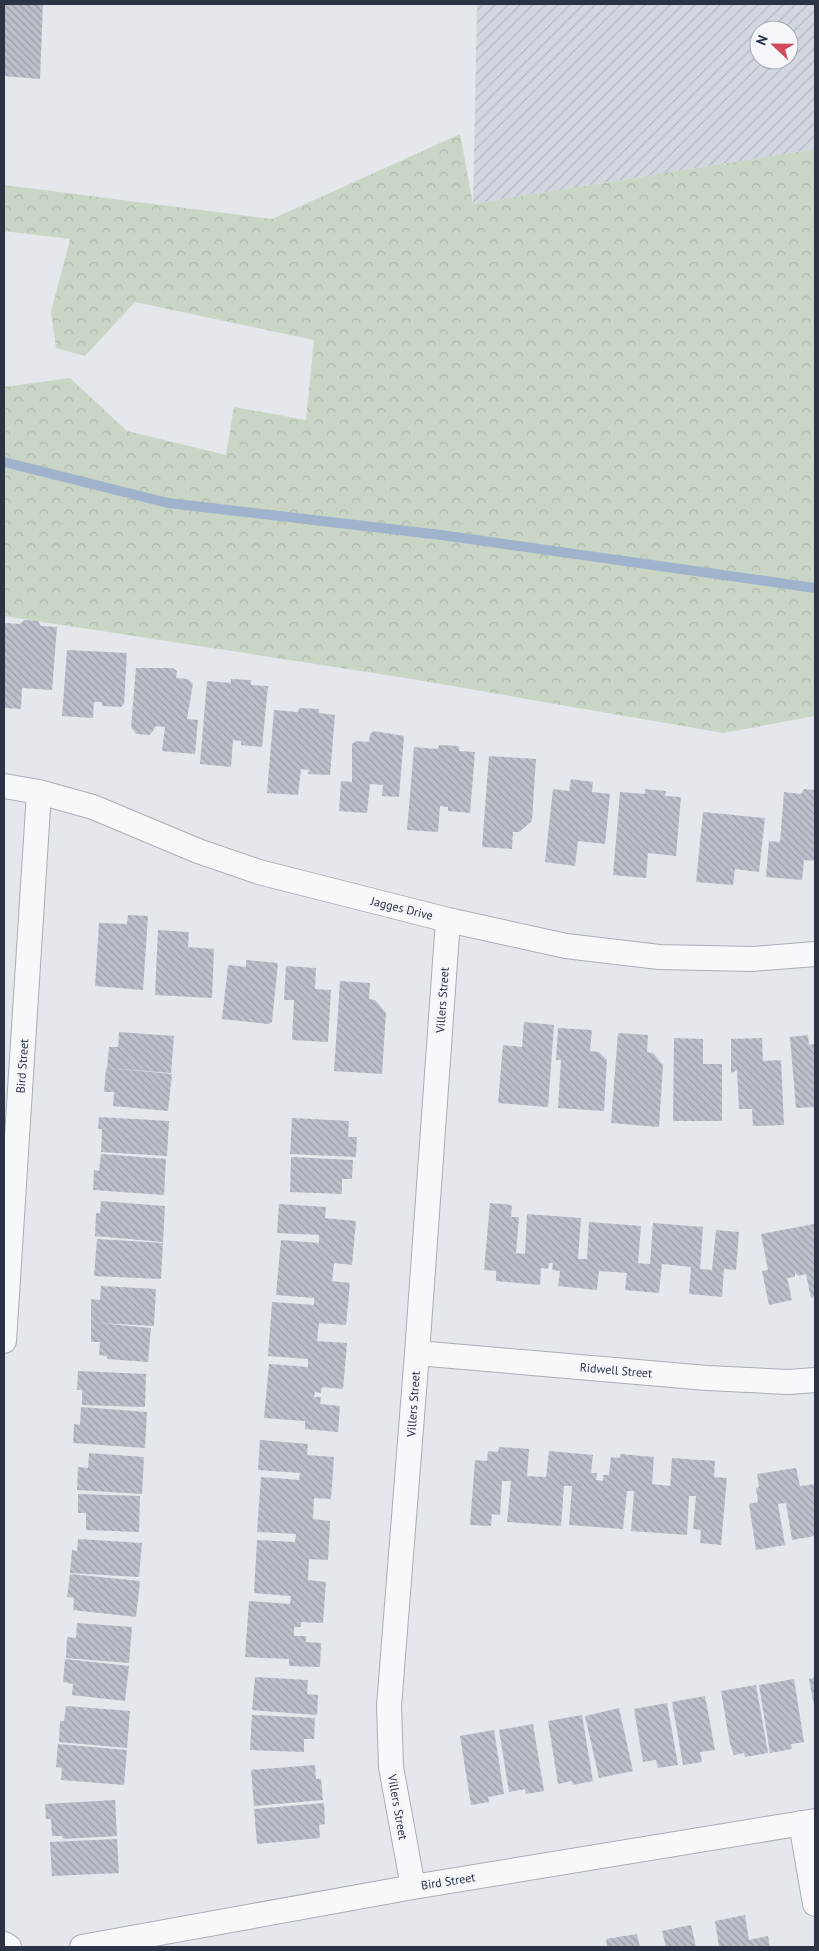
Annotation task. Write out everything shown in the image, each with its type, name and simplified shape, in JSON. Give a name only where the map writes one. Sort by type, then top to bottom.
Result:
[{"type":"street","name":"Jagges Drive","points":[[4,786],[39,792],[93,807],[198,851],[259,872],[448,920],[566,946],[659,957],[752,959],[815,954]]},
{"type":"street","name":"Bird Street","points":[[4,1341],[39,792]]},
{"type":"street","name":"Villers Street","points":[[412,1887],[391,1767],[389,1706],[418,1354],[448,920]]},
{"type":"street","name":"Ridwell Street","points":[[418,1354],[707,1378],[790,1382],[815,1380]]},
{"type":"street","name":"Bird Street","points":[[82,1947],[412,1887],[808,1822]]},
{"type":"street","points":[[808,1822],[815,1904]]},
{"type":"street","points":[[4,1944],[9,1947]]},
{"type":"shaded area","points":[[477,4],[815,4],[815,149],[473,204]]},
{"type":"green space","points":[[460,134],[473,204],[815,149],[815,716],[723,733],[406,678],[4,616],[4,387],[70,378],[127,431],[226,455],[234,407],[306,420],[314,340],[135,302],[85,356],[56,348],[51,312],[70,239],[4,231],[4,185],[272,219]]},
{"type":"building","points":[[4,4],[43,4],[40,79],[4,76]]},
{"type":"building","points":[[24,620],[38,621],[41,626],[57,627],[52,690],[22,688],[21,709],[4,708],[4,623],[20,624]]},
{"type":"building","points":[[67,650],[127,653],[124,704],[121,707],[102,706],[102,702],[94,702],[93,718],[62,716]]},
{"type":"building","points":[[136,668],[173,668],[177,671],[176,678],[188,679],[193,684],[187,719],[198,720],[195,754],[162,751],[165,727],[156,726],[150,735],[136,734],[131,727]]},
{"type":"building","points":[[231,679],[251,680],[251,685],[268,686],[262,747],[241,745],[241,741],[233,740],[231,767],[200,764],[207,681],[231,683]]},
{"type":"building","points":[[299,708],[319,709],[319,713],[335,715],[330,775],[308,774],[309,770],[301,769],[298,795],[267,793],[274,710],[298,712]]},
{"type":"building","points":[[374,731],[404,736],[399,797],[382,796],[383,785],[370,784],[367,813],[339,811],[341,781],[352,782],[352,744],[356,741],[369,742],[370,734]]},
{"type":"building","points":[[439,745],[459,746],[459,751],[475,752],[470,813],[448,811],[448,807],[440,806],[438,832],[407,830],[414,747],[438,749]]},
{"type":"building","points":[[489,756],[536,759],[532,821],[519,832],[513,832],[512,849],[482,847]]},
{"type":"building","points":[[571,779],[593,782],[592,792],[610,794],[605,844],[578,841],[575,866],[545,862],[553,789],[569,791]]},
{"type":"building","points":[[645,789],[666,791],[665,796],[681,797],[676,856],[648,853],[646,878],[613,875],[620,792],[645,794]]},
{"type":"building","points":[[804,789],[815,790],[815,861],[804,860],[802,880],[766,877],[769,841],[780,842],[784,792],[801,794]]},
{"type":"building","points":[[703,812],[765,818],[759,872],[735,869],[733,885],[696,882]]},
{"type":"building","points":[[128,915],[148,916],[143,990],[95,986],[99,923],[127,924]]},
{"type":"building","points":[[158,930],[189,932],[188,947],[214,949],[212,998],[155,995]]},
{"type":"building","points":[[246,960],[278,963],[272,1022],[268,1024],[222,1019],[228,965],[246,967]]},
{"type":"building","points":[[286,966],[316,968],[315,989],[331,990],[328,1042],[292,1040],[294,1000],[284,1000]]},
{"type":"building","points":[[340,981],[370,983],[369,999],[375,1000],[386,1013],[382,1074],[334,1071]]},
{"type":"building","points":[[524,1022],[554,1025],[548,1107],[498,1103],[503,1045],[522,1047]]},
{"type":"building","points":[[558,1028],[592,1030],[590,1051],[599,1052],[607,1060],[604,1111],[558,1108],[561,1060],[556,1060]]},
{"type":"building","points":[[119,1032],[174,1036],[171,1073],[107,1068],[109,1047],[118,1047]]},
{"type":"building","points":[[618,1033],[648,1035],[647,1052],[653,1053],[663,1065],[659,1127],[611,1123]]},
{"type":"building","points":[[808,1035],[809,1045],[815,1044],[815,1107],[796,1108],[790,1037]]},
{"type":"building","points":[[674,1038],[703,1039],[703,1064],[722,1064],[722,1121],[673,1121]]},
{"type":"building","points":[[762,1038],[763,1061],[781,1060],[784,1125],[753,1126],[752,1109],[739,1109],[737,1070],[731,1073],[731,1039]]},
{"type":"building","points":[[106,1068],[172,1074],[168,1111],[113,1106],[114,1092],[104,1092]]},
{"type":"building","points":[[99,1117],[169,1121],[167,1156],[101,1152],[102,1129],[98,1129]]},
{"type":"building","points":[[292,1118],[349,1121],[348,1137],[357,1137],[356,1157],[290,1154]]},
{"type":"building","points":[[101,1154],[166,1159],[164,1195],[93,1190],[94,1170],[99,1171]]},
{"type":"building","points":[[291,1157],[353,1160],[352,1179],[342,1179],[342,1194],[290,1192]]},
{"type":"building","points":[[101,1201],[165,1206],[163,1242],[95,1236],[96,1213],[100,1213]]},
{"type":"building","points":[[490,1203],[512,1205],[511,1217],[519,1217],[516,1253],[525,1254],[527,1214],[581,1218],[578,1259],[587,1259],[589,1222],[641,1226],[638,1263],[650,1264],[653,1223],[703,1227],[700,1269],[712,1270],[716,1230],[739,1232],[736,1270],[724,1269],[722,1297],[689,1294],[691,1267],[662,1264],[659,1293],[625,1290],[627,1273],[599,1271],[597,1290],[558,1286],[560,1271],[552,1270],[553,1263],[549,1263],[548,1269],[541,1268],[540,1285],[496,1281],[496,1271],[484,1270]]},
{"type":"building","points":[[279,1204],[326,1207],[325,1218],[356,1221],[352,1265],[334,1263],[332,1281],[350,1283],[346,1325],[319,1323],[317,1341],[347,1343],[343,1389],[322,1387],[321,1393],[315,1392],[314,1397],[321,1397],[320,1404],[340,1406],[338,1432],[305,1429],[305,1421],[264,1418],[269,1364],[308,1367],[308,1359],[268,1356],[272,1302],[314,1305],[314,1298],[276,1295],[281,1240],[319,1243],[319,1235],[277,1233]]},
{"type":"building","points":[[814,1224],[815,1297],[811,1298],[806,1274],[798,1276],[795,1272],[795,1277],[787,1278],[792,1300],[769,1305],[762,1271],[768,1270],[761,1234]]},
{"type":"building","points":[[97,1239],[163,1243],[161,1279],[94,1276]]},
{"type":"building","points":[[101,1286],[156,1289],[154,1326],[99,1323],[151,1328],[148,1362],[107,1359],[107,1356],[99,1355],[100,1342],[91,1342],[91,1299],[100,1300]]},
{"type":"building","points":[[78,1371],[146,1374],[145,1407],[82,1405],[82,1390],[77,1390]]},
{"type":"building","points":[[81,1407],[147,1412],[145,1448],[73,1443],[74,1424],[80,1425]]},
{"type":"building","points":[[260,1440],[308,1444],[307,1455],[334,1457],[331,1499],[314,1498],[313,1519],[330,1521],[328,1560],[309,1559],[308,1580],[326,1582],[323,1623],[301,1622],[301,1627],[294,1627],[294,1636],[306,1636],[306,1642],[321,1643],[320,1667],[289,1666],[289,1659],[245,1657],[249,1601],[290,1604],[291,1596],[254,1593],[257,1540],[295,1542],[296,1534],[257,1532],[261,1477],[299,1480],[300,1473],[258,1470]]},
{"type":"building","points":[[499,1447],[529,1449],[527,1476],[546,1477],[549,1451],[593,1455],[591,1473],[597,1473],[596,1480],[603,1481],[603,1475],[609,1475],[611,1457],[620,1458],[620,1454],[654,1457],[652,1484],[670,1486],[672,1458],[715,1461],[714,1477],[727,1478],[721,1545],[700,1543],[701,1530],[693,1529],[696,1496],[689,1496],[687,1535],[631,1531],[634,1491],[627,1491],[623,1529],[569,1525],[572,1486],[564,1486],[561,1526],[507,1522],[511,1481],[502,1481],[500,1515],[492,1514],[491,1526],[470,1525],[475,1460],[487,1461],[488,1451],[498,1452]]},
{"type":"building","points":[[89,1453],[144,1457],[142,1494],[77,1490],[78,1467],[88,1468]]},
{"type":"building","points":[[796,1468],[800,1486],[815,1484],[815,1536],[792,1540],[786,1503],[778,1504],[785,1545],[756,1550],[749,1504],[758,1502],[756,1488],[759,1487],[757,1474]]},
{"type":"building","points":[[78,1494],[140,1496],[139,1532],[86,1530],[86,1513],[78,1513]]},
{"type":"building","points":[[78,1539],[142,1543],[139,1577],[70,1573],[72,1550],[77,1551]]},
{"type":"building","points":[[70,1574],[140,1581],[136,1617],[73,1610],[74,1598],[67,1597]]},
{"type":"building","points":[[77,1623],[132,1627],[129,1663],[66,1658],[67,1637],[76,1638]]},
{"type":"building","points":[[65,1659],[129,1666],[125,1701],[72,1695],[73,1684],[63,1682]]},
{"type":"building","points":[[255,1677],[308,1680],[307,1694],[318,1695],[317,1715],[252,1710]]},
{"type":"building","points":[[815,1677],[815,1706],[814,1706],[809,1679]]},
{"type":"building","points":[[794,1679],[804,1742],[791,1744],[792,1749],[770,1753],[759,1685]]},
{"type":"building","points":[[756,1685],[768,1753],[745,1757],[744,1753],[734,1755],[730,1744],[721,1691]]},
{"type":"building","points":[[705,1696],[715,1750],[700,1752],[702,1762],[683,1765],[672,1702]]},
{"type":"building","points":[[667,1703],[678,1765],[658,1768],[656,1760],[643,1762],[634,1709]]},
{"type":"building","points":[[66,1706],[130,1711],[127,1748],[59,1742],[60,1721],[64,1721]]},
{"type":"building","points":[[619,1708],[633,1771],[599,1778],[585,1716]]},
{"type":"building","points":[[252,1715],[315,1718],[314,1739],[304,1739],[304,1752],[250,1750]]},
{"type":"building","points":[[582,1715],[593,1781],[573,1785],[572,1781],[558,1784],[548,1721]]},
{"type":"building","points":[[533,1724],[544,1791],[526,1794],[525,1789],[509,1792],[499,1730]]},
{"type":"building","points":[[494,1730],[504,1794],[488,1797],[489,1802],[471,1805],[460,1736]]},
{"type":"building","points":[[58,1744],[127,1750],[124,1785],[61,1780],[62,1768],[56,1767]]},
{"type":"building","points":[[315,1765],[316,1779],[321,1779],[323,1800],[254,1806],[251,1770]]},
{"type":"building","points":[[115,1800],[117,1836],[63,1839],[62,1836],[52,1836],[51,1819],[46,1819],[45,1804]]},
{"type":"building","points":[[324,1803],[325,1824],[319,1825],[320,1838],[257,1844],[254,1809]]},
{"type":"building","points":[[117,1839],[119,1873],[52,1876],[50,1842]]},
{"type":"building","points":[[745,1915],[749,1940],[768,1936],[770,1947],[719,1947],[715,1921]]},
{"type":"building","points":[[691,1925],[696,1947],[666,1947],[662,1931]]},
{"type":"building","points":[[637,1934],[640,1947],[607,1947],[606,1939]]},
{"type":"waterway","points":[[4,462],[168,503],[441,535],[815,588]]}]
